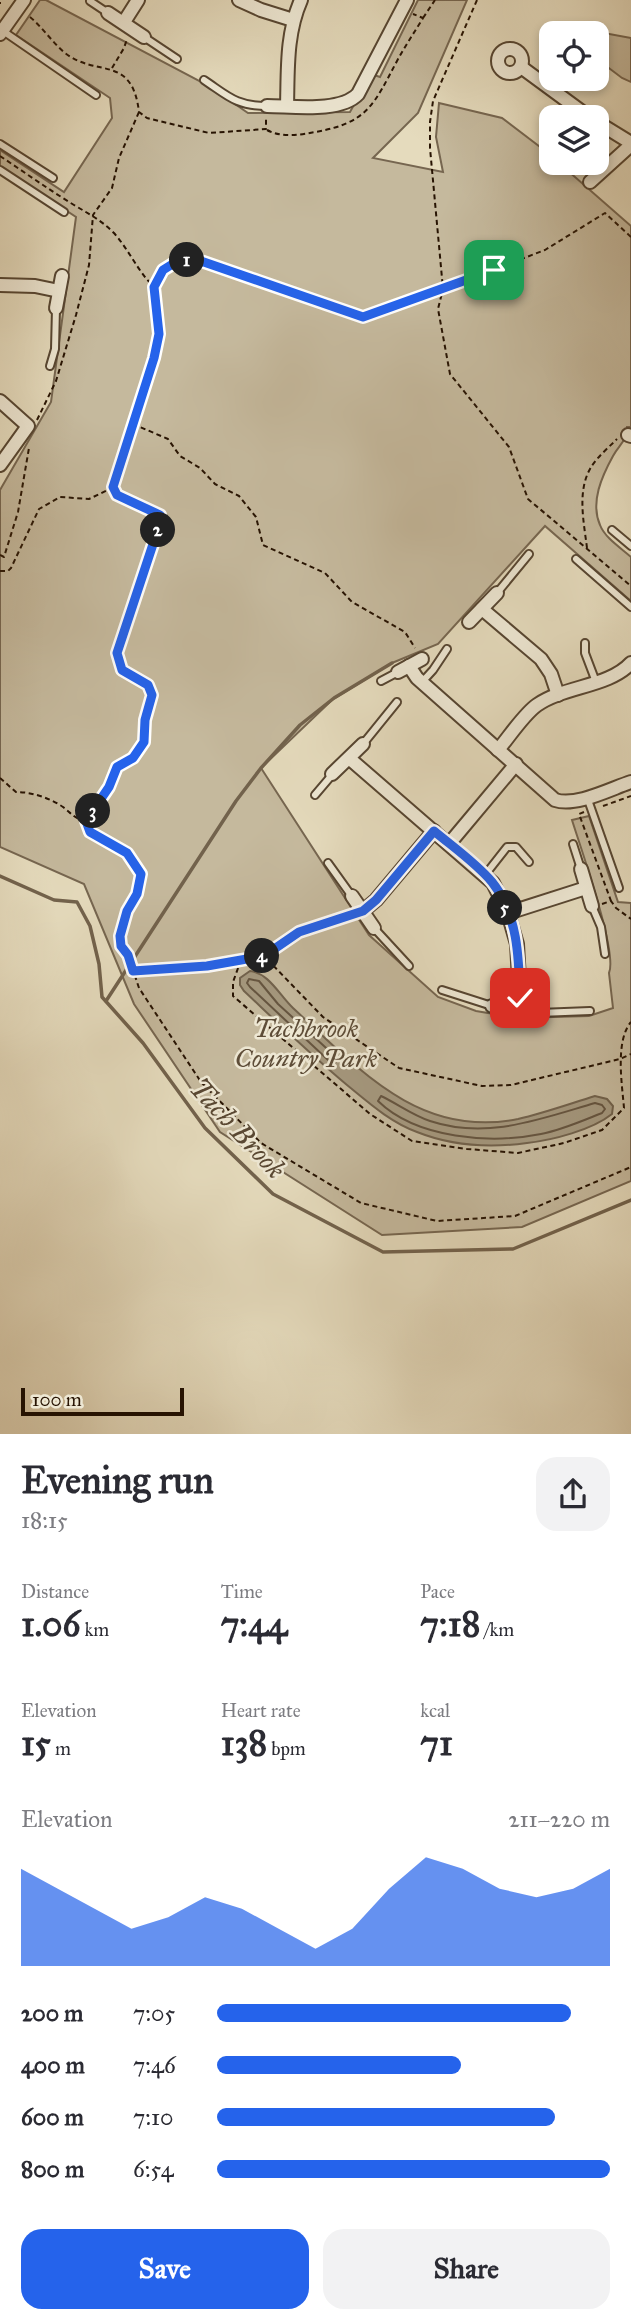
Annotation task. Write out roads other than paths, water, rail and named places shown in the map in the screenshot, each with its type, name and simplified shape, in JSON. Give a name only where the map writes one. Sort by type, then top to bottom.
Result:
[{"type":"street","points":[[1,31],[24,0]]},
{"type":"street","points":[[108,13],[133,29],[138,0]]},
{"type":"street","points":[[239,0],[293,20]]},
{"type":"street","points":[[287,106],[289,42],[293,20],[301,0]]},
{"type":"street","points":[[267,106],[324,106],[352,100],[358,94],[407,0]]},
{"type":"street","points":[[521,66],[573,105]]},
{"type":"street","points":[[590,182],[631,144],[609,130]]},
{"type":"street","points":[[56,308],[62,276]]},
{"type":"street","points":[[0,285],[35,286],[59,292]]},
{"type":"street","points":[[0,401],[28,426],[0,465]]},
{"type":"street","points":[[469,622],[498,593]]},
{"type":"street","points":[[482,609],[541,659],[551,674],[558,695]]},
{"type":"street","points":[[419,654],[404,669],[555,800],[568,803],[631,782]]},
{"type":"street","points":[[498,750],[536,706],[558,695],[619,674],[631,663]]},
{"type":"street","points":[[332,775],[363,744]]},
{"type":"street","points":[[350,759],[493,883],[508,913],[519,953],[518,1010]]},
{"type":"street","points":[[449,844],[516,764]]},
{"type":"street","points":[[363,911],[376,900],[434,831]]},
{"type":"street","points":[[581,869],[592,906]]},
{"type":"street","points":[[508,913],[586,888]]},
{"type":"street","points":[[352,896],[374,928]]},
{"type":"street","points":[[492,1006],[539,1013]]},
{"type":"lane","points":[[90,1],[108,13]]},
{"type":"lane","points":[[133,29],[177,59]]},
{"type":"lane","points":[[1,31],[96,96]]},
{"type":"lane","points":[[204,80],[238,103],[267,106]]},
{"type":"lane","points":[[0,144],[53,178]]},
{"type":"lane","points":[[0,170],[64,212]]},
{"type":"lane","points":[[50,366],[55,349],[56,308]]},
{"type":"lane","points":[[612,530],[631,547]]},
{"type":"lane","points":[[498,593],[529,554]]},
{"type":"lane","points":[[576,559],[631,607]]},
{"type":"lane","points":[[585,643],[585,653],[596,682]]},
{"type":"lane","points":[[422,682],[447,649]]},
{"type":"lane","points":[[382,681],[404,669]]},
{"type":"lane","points":[[363,744],[397,702]]},
{"type":"lane","points":[[315,795],[332,775]]},
{"type":"lane","points":[[587,797],[619,888]]},
{"type":"lane","points":[[573,844],[581,869]]},
{"type":"lane","points":[[485,875],[508,847],[516,847],[529,862]]},
{"type":"lane","points":[[328,863],[352,896]]},
{"type":"lane","points":[[592,906],[601,927],[605,954]]},
{"type":"lane","points":[[374,928],[409,966]]},
{"type":"lane","points":[[442,990],[492,1006]]},
{"type":"lane","points":[[539,1013],[590,1011]]},
{"type":"water","points":[[250,971],[269,980],[293,1008],[367,1075],[393,1094],[420,1108],[450,1119],[483,1122],[518,1119],[595,1096],[607,1099],[613,1106],[612,1114],[594,1125],[572,1133],[513,1145],[457,1143],[417,1132],[363,1099],[244,991],[240,978]]},
{"type":"waterway","points":[[106,1001],[236,801],[261,768],[300,725],[334,698],[392,663]]},
{"type":"waterway","name":"Tach Brook","points":[[0,876],[54,900],[77,902],[90,926],[99,964],[102,997],[143,1043],[205,1128],[273,1194],[383,1252],[513,1249],[631,1200]]},
{"type":"park label","name":"Tachbrook Country Park","points":[[306,1043]]}]
